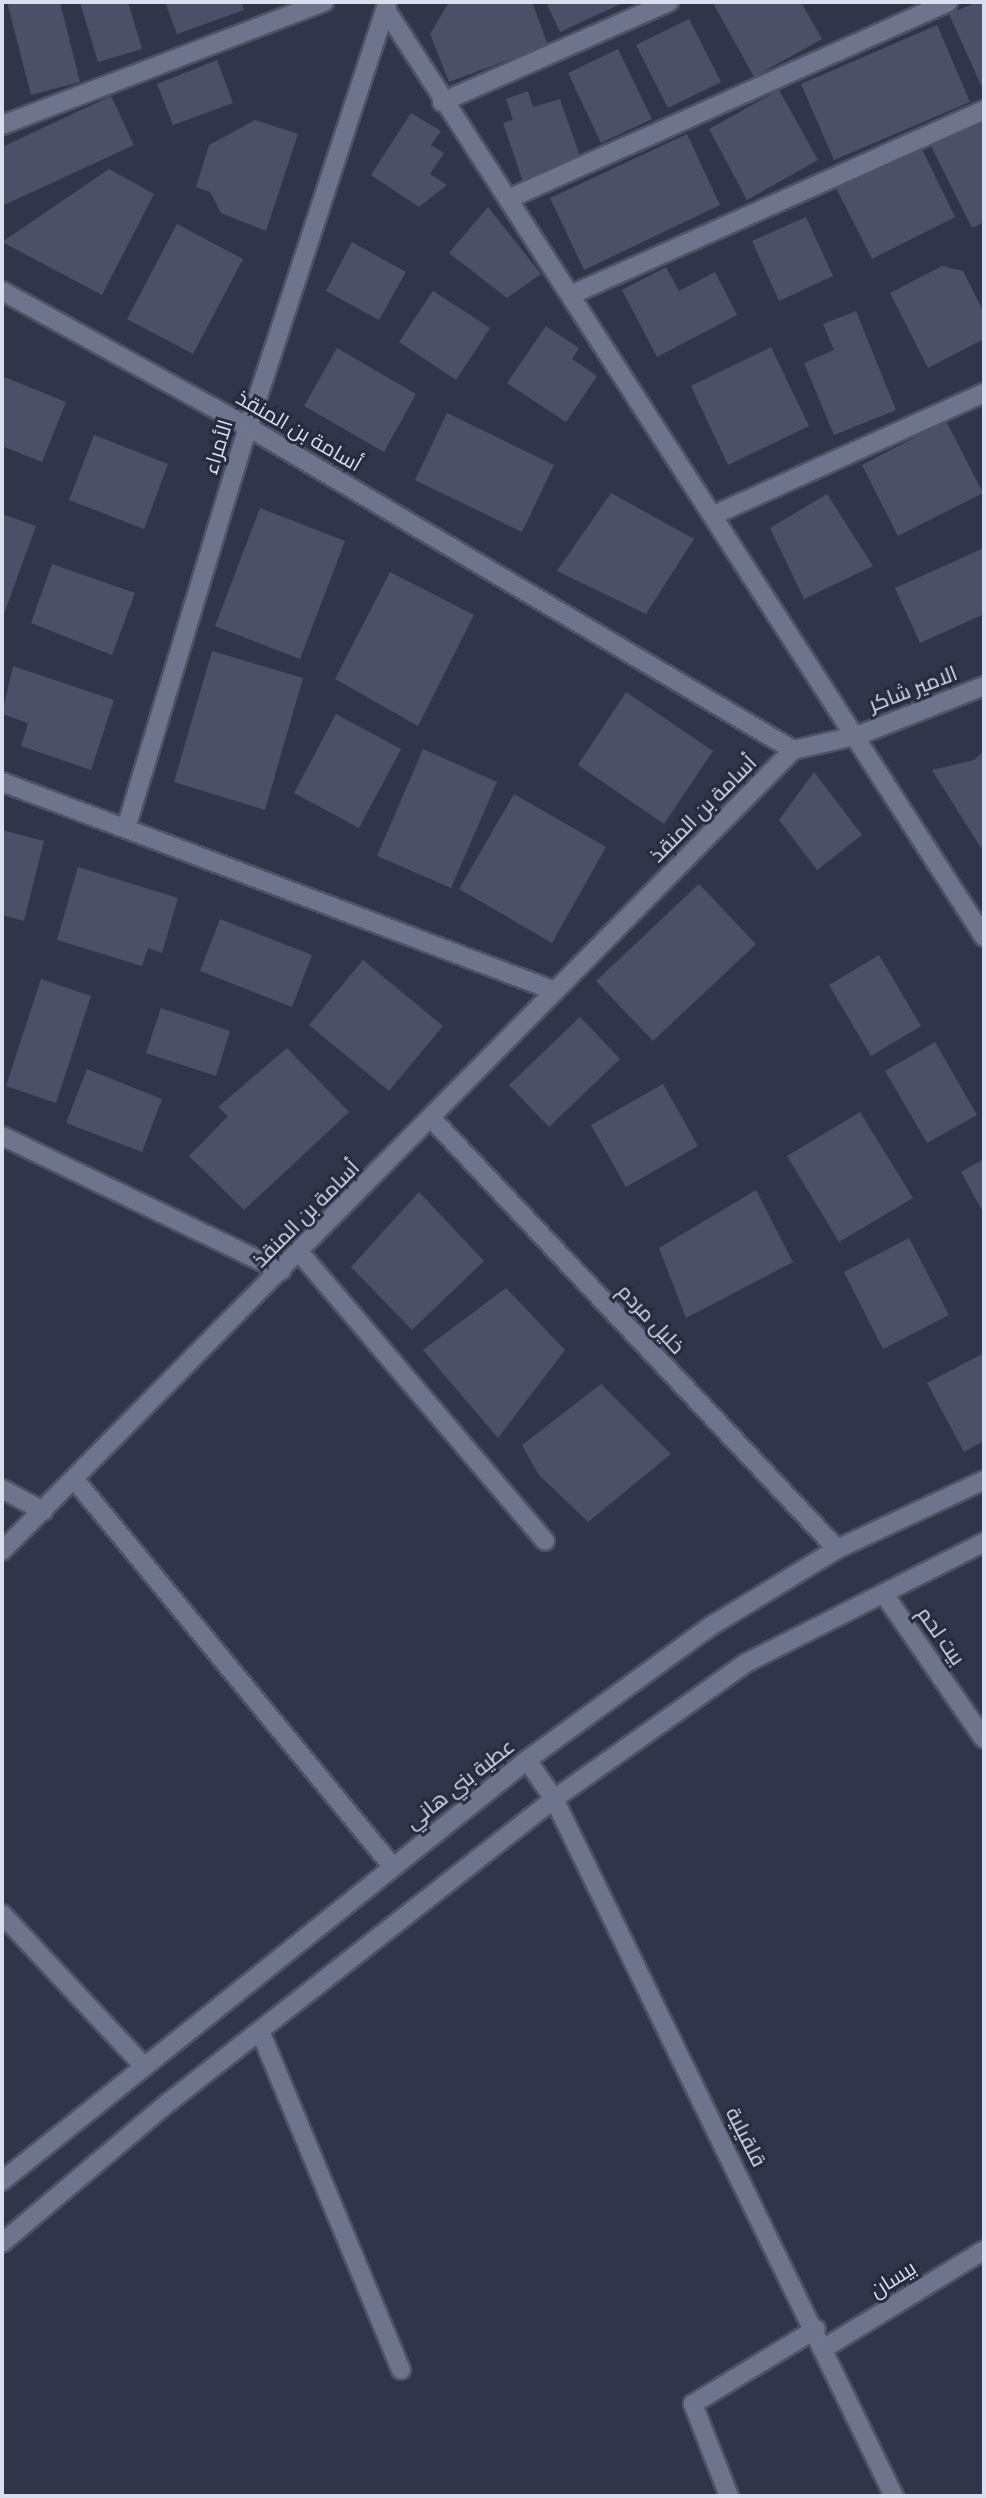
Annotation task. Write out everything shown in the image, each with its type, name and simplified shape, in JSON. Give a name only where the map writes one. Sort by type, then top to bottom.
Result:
[{"type":"street","points":[[2,125],[324,2]]},
{"type":"street","points":[[442,102],[669,2]]},
{"type":"street","points":[[508,199],[948,2]]},
{"type":"street","points":[[387,6],[442,102],[573,294],[716,514],[859,735],[984,937]]},
{"type":"street","name":"الأمراء","points":[[126,828],[248,427],[387,6]]},
{"type":"street","points":[[573,294],[984,110]]},
{"type":"street","name":"أسامة بن المنقذ","points":[[2,291],[248,427],[793,750],[555,991],[433,1120],[2,1551]]},
{"type":"street","points":[[716,514],[984,393]]},
{"type":"street","name":"الامير شاكر","points":[[793,750],[859,735],[984,687]]},
{"type":"street","points":[[2,782],[555,991]]},
{"type":"street","name":"خليل مردم","points":[[433,1120],[837,1549]]},
{"type":"street","points":[[2,1136],[281,1271]]},
{"type":"street","points":[[300,1253],[545,1541]]},
{"type":"street","points":[[75,1480],[392,1866]]},
{"type":"street","name":"عطية بني هاني","points":[[2,2181],[142,2064],[527,1760],[711,1626],[837,1549],[984,1480]]},
{"type":"street","points":[[2,1489],[43,1511]]},
{"type":"street","points":[[2,2243],[260,2031],[554,1799],[746,1663],[984,1542]]},
{"type":"street","name":"بيت لحم","points":[[884,1594],[984,1739]]},
{"type":"street","name":"قلقيلية","points":[[527,1760],[554,1799],[826,2347],[894,2496]]},
{"type":"street","points":[[2,1913],[142,2064]]},
{"type":"street","points":[[260,2031],[401,2371]]},
{"type":"street","name":"بيسان","points":[[826,2347],[984,2250]]},
{"type":"street","points":[[729,2496],[693,2404],[816,2329]]},
{"type":"building","points":[[7,2],[60,2],[80,82],[31,95]]},
{"type":"building","points":[[80,2],[128,2],[142,49],[98,62]]},
{"type":"building","points":[[165,2],[241,2],[244,10],[177,34]]},
{"type":"building","points":[[449,2],[532,2],[548,45],[449,82],[430,34]]},
{"type":"building","points":[[546,2],[625,2],[560,32]]},
{"type":"building","points":[[801,2],[822,39],[754,77],[713,3]]},
{"type":"building","points":[[977,2],[984,2],[984,92],[949,14]]},
{"type":"building","points":[[689,19],[721,82],[668,108],[636,45]]},
{"type":"building","points":[[937,25],[970,102],[834,160],[801,84]]},
{"type":"building","points":[[618,49],[652,119],[601,143],[568,73]]},
{"type":"building","points":[[217,60],[233,103],[173,125],[157,84]]},
{"type":"building","points":[[779,90],[818,160],[747,200],[709,129]]},
{"type":"building","points":[[528,91],[533,107],[560,99],[582,162],[523,182],[503,123],[513,120],[506,99]]},
{"type":"building","points":[[111,96],[134,145],[2,206],[2,147]]},
{"type":"building","points":[[411,113],[441,131],[431,145],[444,153],[430,174],[447,185],[419,207],[371,175]]},
{"type":"building","points":[[984,119],[984,222],[972,228],[931,146]]},
{"type":"building","points":[[255,120],[298,134],[266,231],[221,213],[210,192],[196,187],[209,145]]},
{"type":"building","points":[[687,134],[720,205],[584,270],[550,198]]},
{"type":"building","points":[[920,145],[955,217],[872,259],[836,188]]},
{"type":"building","points":[[109,169],[154,194],[102,295],[2,242]]},
{"type":"building","points":[[488,207],[541,274],[507,298],[449,253]]},
{"type":"building","points":[[806,217],[833,276],[779,301],[752,241]]},
{"type":"building","points":[[177,224],[243,259],[193,354],[127,319]]},
{"type":"building","points":[[352,242],[406,272],[379,320],[326,291]]},
{"type":"building","points":[[942,266],[963,271],[984,313],[984,339],[928,368],[890,293]]},
{"type":"building","points":[[666,267],[679,291],[715,272],[737,315],[657,357],[622,290]]},
{"type":"building","points":[[433,291],[490,328],[456,380],[399,342]]},
{"type":"building","points":[[856,311],[896,410],[834,435],[804,363],[834,350],[823,324]]},
{"type":"building","points":[[546,326],[579,348],[572,359],[597,376],[566,422],[507,383]]},
{"type":"building","points":[[771,347],[809,426],[728,465],[691,386]]},
{"type":"building","points":[[337,348],[416,394],[384,452],[304,406]]},
{"type":"building","points":[[2,376],[66,402],[42,462],[2,446]]},
{"type":"building","points":[[447,413],[554,465],[522,532],[415,480]]},
{"type":"building","points":[[946,421],[983,493],[898,536],[862,465]]},
{"type":"building","points":[[94,435],[168,464],[144,529],[69,500]]},
{"type":"building","points":[[611,493],[694,539],[646,614],[557,571]]},
{"type":"building","points":[[827,494],[873,566],[804,599],[770,528]]},
{"type":"building","points":[[260,508],[345,541],[300,659],[215,626]]},
{"type":"building","points":[[2,514],[36,526],[2,619]]},
{"type":"building","points":[[984,548],[984,614],[920,643],[895,588]]},
{"type":"building","points":[[52,564],[135,593],[112,655],[31,623]]},
{"type":"building","points":[[390,572],[474,615],[418,726],[335,679]]},
{"type":"building","points":[[212,651],[303,678],[265,810],[174,782]]},
{"type":"building","points":[[13,666],[114,700],[91,770],[21,746],[28,723],[2,714]]},
{"type":"building","points":[[626,692],[713,751],[664,824],[578,765]]},
{"type":"building","points":[[336,714],[401,749],[359,828],[294,793]]},
{"type":"building","points":[[423,749],[497,782],[451,888],[377,856]]},
{"type":"building","points":[[984,751],[984,846],[981,848],[932,770],[974,760]]},
{"type":"building","points":[[814,772],[862,835],[817,870],[779,820]]},
{"type":"building","points":[[514,794],[606,847],[552,943],[459,889]]},
{"type":"building","points":[[2,830],[44,841],[24,921],[2,915]]},
{"type":"building","points":[[78,867],[178,898],[162,953],[148,948],[142,966],[57,940]]},
{"type":"building","points":[[699,884],[756,944],[653,1041],[596,981]]},
{"type":"building","points":[[220,919],[312,955],[292,1007],[200,971]]},
{"type":"building","points":[[879,955],[921,1026],[871,1056],[829,985]]},
{"type":"building","points":[[363,960],[443,1026],[389,1091],[309,1025]]},
{"type":"building","points":[[41,979],[91,996],[56,1103],[6,1086]]},
{"type":"building","points":[[161,1008],[230,1031],[216,1076],[146,1053]]},
{"type":"building","points":[[580,1017],[620,1059],[549,1127],[509,1085]]},
{"type":"building","points":[[935,1042],[977,1115],[927,1143],[885,1071]]},
{"type":"building","points":[[287,1048],[349,1112],[244,1210],[189,1156],[228,1116],[218,1107]]},
{"type":"building","points":[[87,1069],[162,1099],[142,1152],[66,1123]]},
{"type":"building","points":[[663,1084],[698,1146],[626,1187],[591,1125]]},
{"type":"building","points":[[860,1112],[913,1198],[839,1242],[787,1156]]},
{"type":"building","points":[[984,1159],[984,1214],[961,1172]]},
{"type":"building","points":[[756,1190],[793,1262],[686,1318],[659,1248]]},
{"type":"building","points":[[419,1192],[484,1261],[412,1330],[351,1267]]},
{"type":"building","points":[[909,1238],[949,1315],[883,1349],[844,1272]]},
{"type":"building","points":[[506,1288],[565,1350],[498,1438],[423,1350]]},
{"type":"building","points":[[984,1353],[984,1441],[964,1452],[927,1383]]},
{"type":"building","points":[[601,1384],[671,1454],[588,1522],[538,1474],[522,1445]]}]
